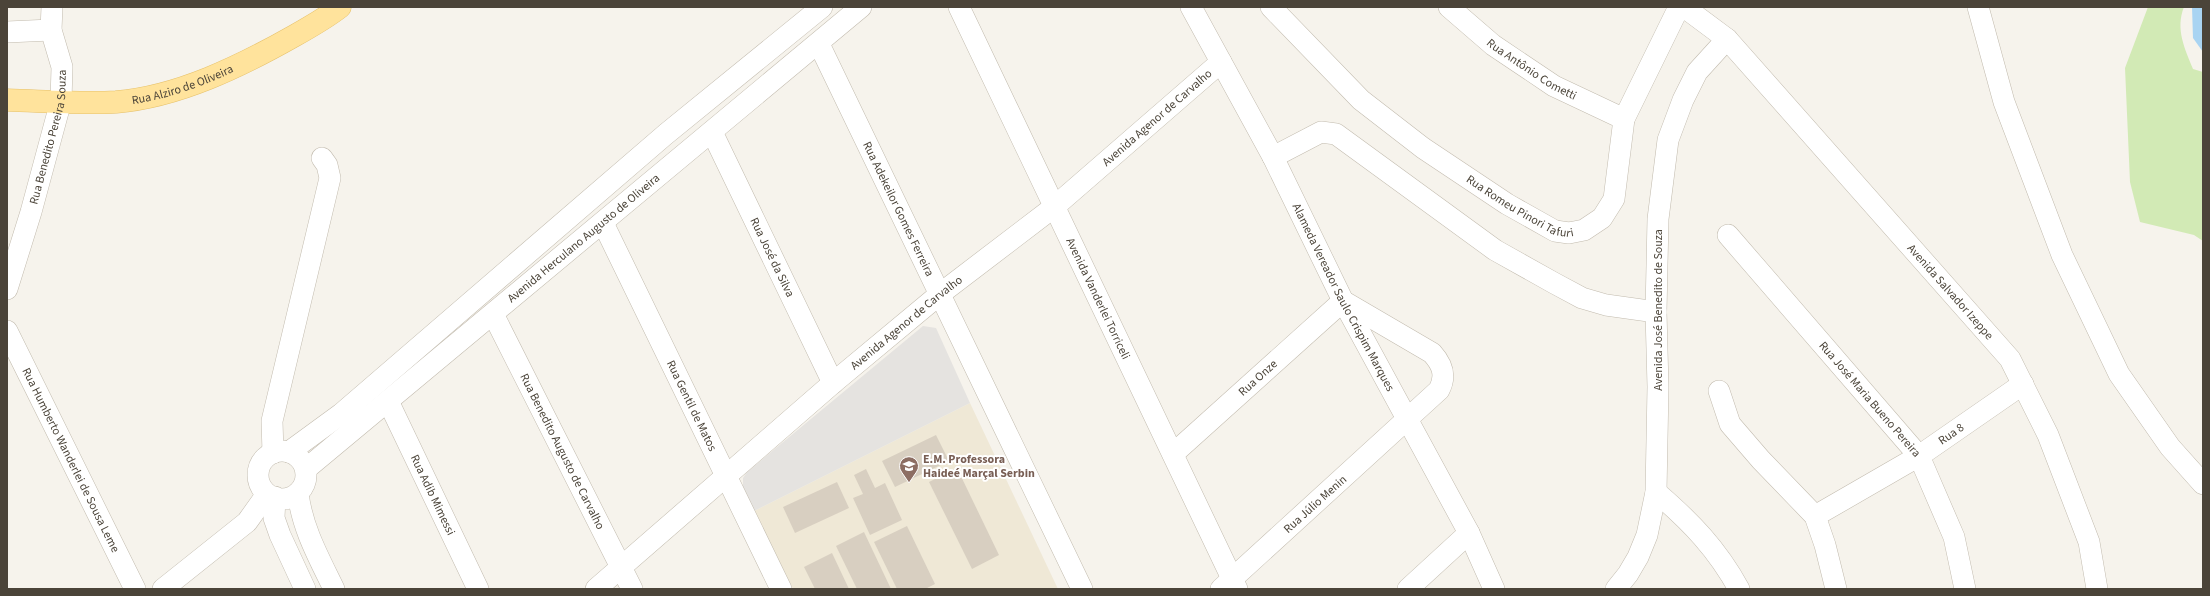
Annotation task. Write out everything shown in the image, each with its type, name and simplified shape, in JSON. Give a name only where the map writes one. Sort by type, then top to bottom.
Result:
[{"type":"main road","name":"Rua Alziro de Oliveira","points":[[7,100],[116,102],[152,95],[212,78],[272,48],[329,16],[340,7]]},
{"type":"street","name":"Rua Benedito Pereira Souza","points":[[7,289],[15,266],[61,101],[62,67],[51,30],[52,7]]},
{"type":"street","points":[[298,493],[283,498],[271,495],[260,484],[258,472],[263,460],[281,452],[341,414],[666,134],[822,7]]},
{"type":"street","name":"Avenida Herculano Augusto de Oliveira","points":[[306,469],[819,44],[861,7]]},
{"type":"street","name":"Avenida Vanderlei Torriceli","points":[[959,7],[1173,454],[1230,586]]},
{"type":"street","name":"Alameda Vereador Saulo Crispim Marques","points":[[1192,7],[1273,157],[1343,301],[1408,418],[1469,533],[1494,589]]},
{"type":"street","name":"Rua Romeu Pinori Tafuri","points":[[1271,7],[1361,100],[1423,148],[1507,204],[1555,231],[1568,233],[1584,230],[1602,218],[1614,199],[1624,119],[1679,7]]},
{"type":"street","name":"Rua Antônio Cometti","points":[[1448,7],[1493,45],[1554,86],[1624,119]]},
{"type":"street","name":"Avenida Salvador Izeppe","points":[[1684,7],[1727,39],[2010,359],[2048,435],[2090,542],[2097,589]]},
{"type":"street","points":[[1978,7],[2004,102],[2062,256],[2119,374],[2170,447],[2203,484]]},
{"type":"street","points":[[7,32],[51,30]]},
{"type":"street","name":"Avenida José Benedito de Souza","points":[[1616,589],[1628,574],[1638,557],[1647,534],[1656,492],[1658,387],[1656,312],[1658,219],[1668,140],[1683,100],[1697,72],[1727,39]]},
{"type":"street","name":"Rua Adekeilor Gomes Ferreira","points":[[819,44],[1082,589]]},
{"type":"street","name":"Avenida Agenor de Carvalho","points":[[596,589],[622,568],[726,475],[833,383],[940,294],[1054,207],[1221,62]]},
{"type":"street","name":"Rua José da Silva","points":[[712,132],[833,383]]},
{"type":"street","points":[[1273,157],[1321,132],[1336,134],[1495,250],[1554,283],[1582,298],[1606,305],[1656,312]]},
{"type":"street","points":[[281,452],[272,421],[330,178],[327,165],[322,158]]},
{"type":"street","name":"Rua Gentil de Matos","points":[[603,223],[781,589]]},
{"type":"street","name":"Rua José Maria Bueno Pereira","points":[[1728,235],[1919,456],[1954,537],[1965,589]]},
{"type":"street","name":"Rua Júlio Menin","points":[[1230,586],[1439,390],[1443,383],[1444,372],[1439,361],[1432,353],[1343,301]]},
{"type":"street","name":"Rua Onze","points":[[1173,454],[1343,301]]},
{"type":"street","name":"Rua Benedito Augusto de Carvalho","points":[[493,314],[632,589]]},
{"type":"street","name":"Rua Humberto Wanderlei de Sousa Leme","points":[[7,331],[135,589]]},
{"type":"street","name":"Rua 8","points":[[1814,516],[1919,456],[2023,384]]},
{"type":"street","points":[[1718,391],[1730,424],[1761,460],[1814,516],[1825,545],[1836,589]]},
{"type":"street","name":"Rua Adib Mimessi","points":[[388,401],[478,589]]},
{"type":"street","points":[[281,452],[296,456],[306,469],[305,478],[298,493],[300,512],[311,540],[334,589]]},
{"type":"street","points":[[1656,492],[1683,515],[1706,539],[1724,563],[1739,589]]},
{"type":"street","points":[[163,589],[247,522],[271,495]]},
{"type":"street","points":[[271,495],[274,518],[280,535],[305,589]]},
{"type":"street","points":[[1408,589],[1469,533]]},
{"type":"shaded area","points":[[923,326],[936,328],[970,403],[754,511],[743,488],[743,478],[747,472]]},
{"type":"shaded area","name":"E.M. Professora Haideé Marçal Serbin","points":[[970,403],[1058,589],[793,589],[754,511]]},
{"type":"green space","points":[[2148,7],[2184,7],[2180,23],[2184,46],[2193,69],[2203,72],[2203,241],[2194,235],[2140,222],[2130,182],[2125,68]]},
{"type":"water","points":[[2192,7],[2203,7],[2203,52],[2193,38]]},
{"type":"building","points":[[936,435],[949,461],[895,487],[882,461]]},
{"type":"building","points":[[957,468],[999,555],[972,569],[929,482]]},
{"type":"building","points":[[866,469],[875,488],[885,483],[902,520],[870,535],[853,498],[863,494],[854,475]]},
{"type":"building","points":[[837,482],[849,508],[795,533],[783,507]]},
{"type":"building","points":[[907,526],[935,584],[925,589],[897,589],[874,542]]},
{"type":"building","points":[[864,532],[891,589],[857,589],[836,546]]},
{"type":"building","points":[[832,553],[849,589],[815,589],[804,567]]},
{"type":"place","name":"E.M. Professora Haideé Marçal Serbin","points":[[909,483]]}]
